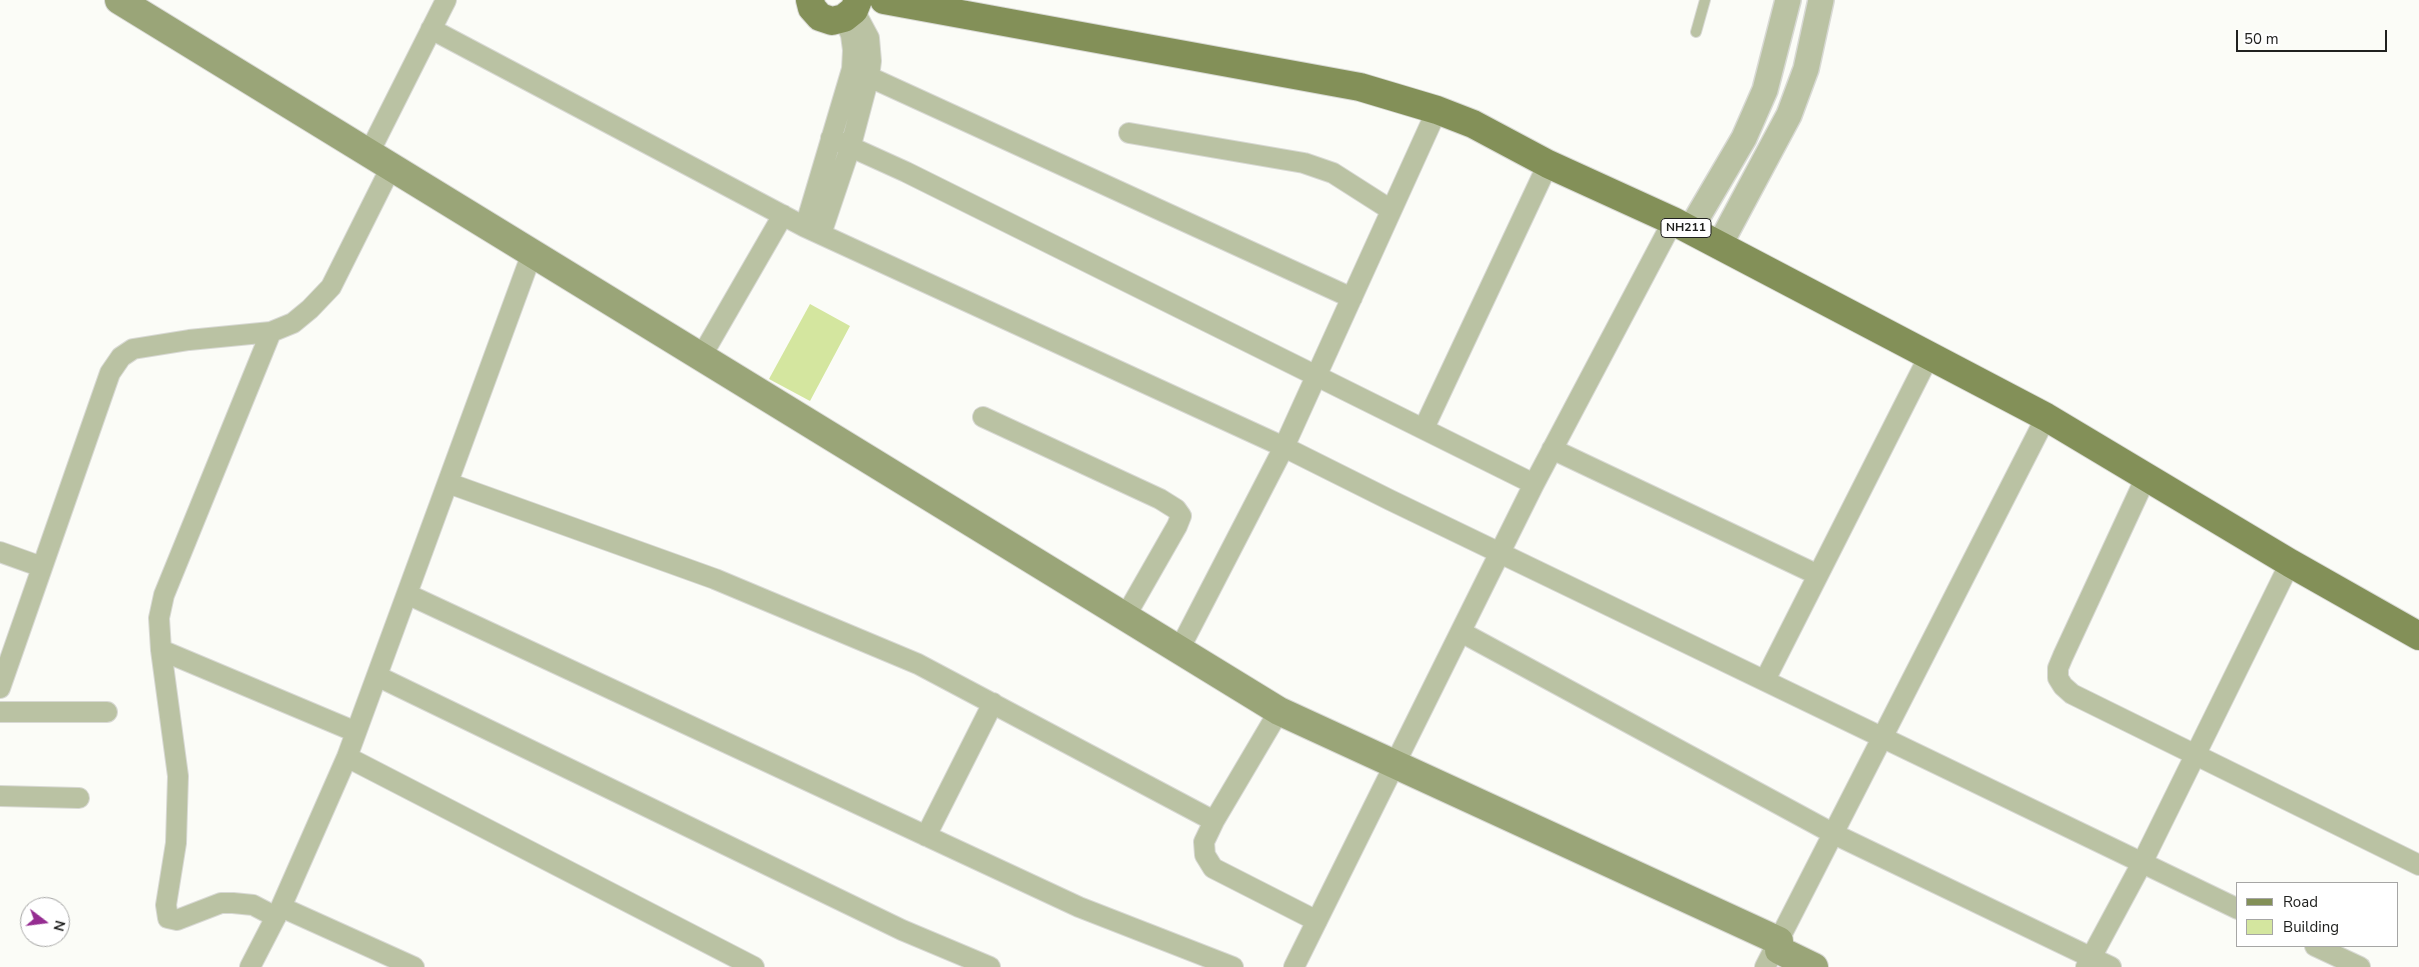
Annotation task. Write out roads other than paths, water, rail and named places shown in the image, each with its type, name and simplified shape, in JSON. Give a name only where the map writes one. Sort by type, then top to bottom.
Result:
[{"type":"main road","points":[[119,0],[1279,711],[1779,941],[1779,950],[1814,967]]},
{"type":"main road","points":[[810,0],[812,8],[820,17],[832,21],[852,9]]},
{"type":"main road","name":"NH211","points":[[884,0],[928,4],[1360,86],[1437,110],[1473,124],[1548,164],[1682,226],[2046,417],[2290,563],[2419,636]]},
{"type":"street","points":[[0,688],[110,374],[121,357],[133,349],[271,332],[293,323],[310,309],[331,287],[431,29],[446,0]]},
{"type":"street","points":[[1294,967],[1552,449],[1682,226],[1744,138],[1765,90],[1788,0]]},
{"type":"street","points":[[1718,246],[1789,115],[1806,69],[1821,0]]},
{"type":"street","points":[[813,230],[851,145],[860,73],[853,50],[851,35],[852,9]]},
{"type":"street","points":[[431,29],[813,230],[1284,447],[2236,907]]},
{"type":"street","points":[[813,230],[831,138],[860,73]]},
{"type":"street","points":[[860,73],[1352,298]]},
{"type":"street","points":[[1179,650],[1284,447],[1437,110]]},
{"type":"street","points":[[1129,133],[1304,163],[1333,173],[1391,210]]},
{"type":"street","points":[[831,138],[851,145],[1534,484]]},
{"type":"street","points":[[1424,428],[1548,164]]},
{"type":"street","points":[[701,357],[783,215]]},
{"type":"street","points":[[250,967],[278,912],[347,757],[532,253]]},
{"type":"street","points":[[271,332],[164,595],[159,618],[161,650],[178,776],[176,843],[166,905],[168,918],[177,920],[221,903],[233,902],[253,905],[278,912],[414,967]]},
{"type":"street","points":[[1765,680],[1929,356]]},
{"type":"street","points":[[983,417],[1160,499],[1176,509],[1181,516],[1125,617]]},
{"type":"street","points":[[1766,967],[2046,417]]},
{"type":"street","points":[[1552,449],[1818,575]]},
{"type":"street","points":[[2146,477],[2063,656],[2058,678],[2072,694],[2419,865]]},
{"type":"street","points":[[448,483],[715,579],[918,664],[1214,821]]},
{"type":"street","points":[[0,552],[42,567]]},
{"type":"street","points":[[2089,962],[2142,863],[2290,563]]},
{"type":"street","points":[[406,594],[1079,908],[1233,967]]},
{"type":"street","points":[[1462,632],[1834,834],[2089,962],[2111,967]]},
{"type":"street","points":[[161,650],[356,732]]},
{"type":"street","points":[[377,676],[902,930],[990,967]]},
{"type":"street","points":[[926,836],[993,703]]},
{"type":"street","points":[[1279,711],[1214,821],[1204,842],[1205,855],[1213,868],[1317,921]]},
{"type":"street","points":[[0,712],[107,712]]},
{"type":"street","points":[[347,757],[754,967]]},
{"type":"street","points":[[0,796],[79,798]]},
{"type":"street","points":[[2317,947],[2360,967]]},
{"type":"lane","points":[[1696,32],[1705,0]]}]
